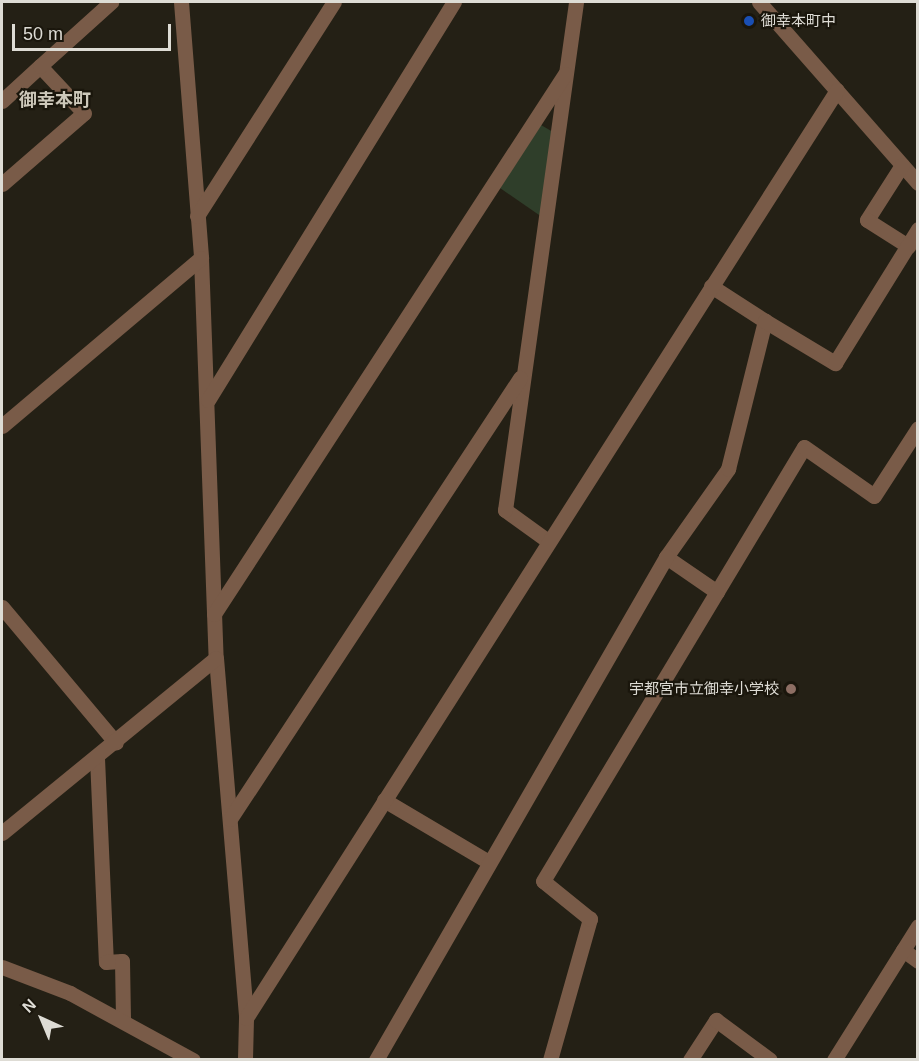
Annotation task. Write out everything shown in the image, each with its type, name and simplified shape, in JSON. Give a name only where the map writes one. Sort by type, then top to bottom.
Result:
[{"type":"street","points":[[2,101],[111,2]]},
{"type":"street","points":[[180,2],[201,258],[216,658],[246,1018],[244,1059]]},
{"type":"street","points":[[197,216],[334,2]]},
{"type":"street","points":[[207,400],[454,2]]},
{"type":"street","points":[[548,541],[505,510],[576,2]]},
{"type":"street","points":[[759,2],[918,183]]},
{"type":"street","points":[[2,184],[84,113],[39,66]]},
{"type":"street","points":[[214,614],[565,74]]},
{"type":"street","points":[[246,1018],[837,90]]},
{"type":"street","points":[[902,165],[867,220],[908,246]]},
{"type":"street","points":[[711,286],[836,363],[918,229]]},
{"type":"street","points":[[2,426],[201,258]]},
{"type":"street","points":[[376,1059],[666,557],[728,469],[765,321]]},
{"type":"street","points":[[230,819],[524,373]]},
{"type":"street","points":[[550,1059],[590,919],[543,881],[804,447],[874,496],[918,428]]},
{"type":"street","points":[[666,557],[717,592]]},
{"type":"street","points":[[2,607],[116,743]]},
{"type":"street","points":[[2,833],[116,743],[216,658]]},
{"type":"street","points":[[97,758],[106,962],[122,961],[123,1022]]},
{"type":"street","points":[[384,800],[489,862]]},
{"type":"street","points":[[834,1059],[918,926]]},
{"type":"street","points":[[903,950],[918,961]]},
{"type":"street","points":[[2,967],[123,1022],[193,1059]]},
{"type":"street","points":[[690,1059],[716,1020],[770,1059]]},
{"type":"green space","points":[[541,125],[553,132],[542,217],[500,188]]},
{"type":"place","name":"御幸本町中","points":[[749,21]]},
{"type":"place","name":"宇都宮市立御幸小学校","points":[[791,689]]},
{"type":"district","name":"御幸本町","points":[[55,100]]}]
